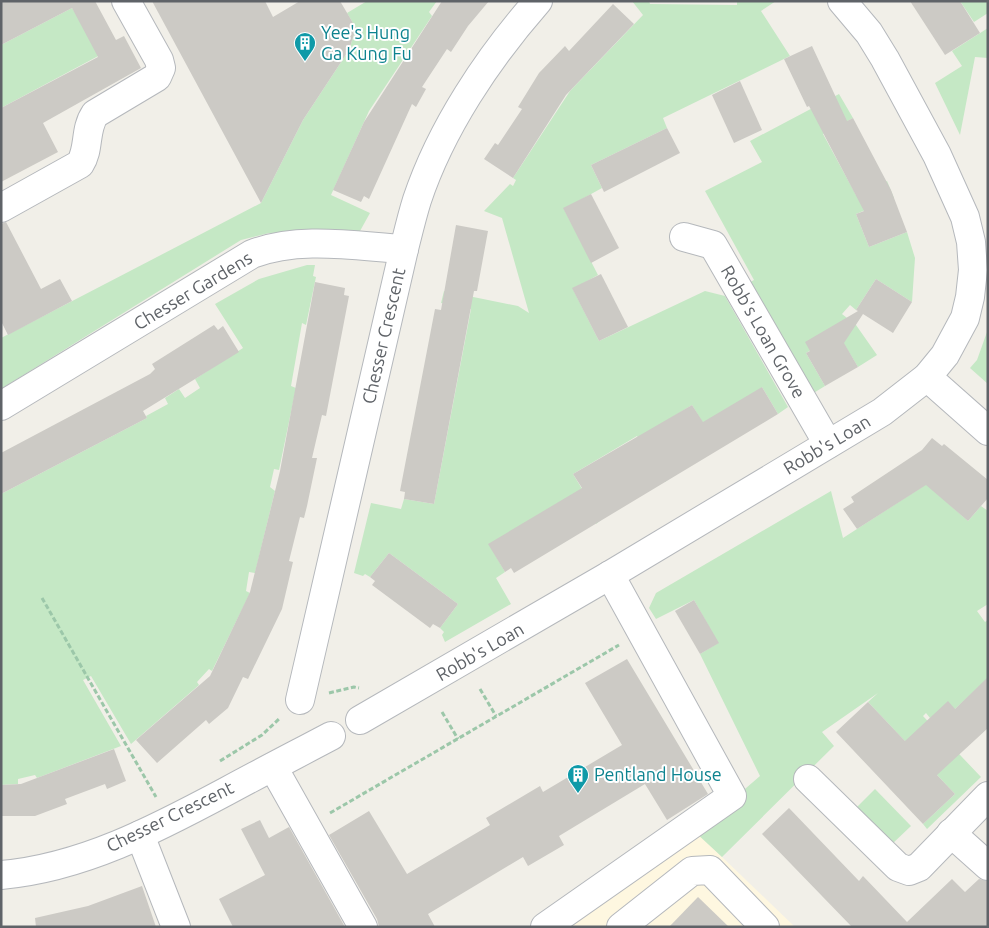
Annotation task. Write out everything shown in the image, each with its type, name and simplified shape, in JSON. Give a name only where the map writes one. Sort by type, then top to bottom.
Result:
[{"type":"street","points":[[1,208],[80,164],[85,157],[89,124],[95,114],[157,76],[161,68],[160,60],[126,1]]},
{"type":"street","name":"Chesser Crescent","points":[[300,700],[404,249],[418,200],[446,133],[492,61],[538,1]]},
{"type":"street","name":"Robb's Loan","points":[[360,720],[610,575],[882,412],[927,377],[945,356],[965,318],[979,237],[965,217],[919,120],[873,39],[842,1]]},
{"type":"street","name":"Robb's Loan Grove","points":[[684,237],[713,245],[828,444]]},
{"type":"street","name":"Chesser Gardens","points":[[1,406],[252,254],[267,248],[295,244],[404,249]]},
{"type":"street","points":[[927,377],[988,431]]},
{"type":"street","points":[[545,927],[732,796],[610,575]]},
{"type":"street","name":"Chesser Crescent","points":[[1,875],[53,868],[140,834],[184,814],[331,736]]},
{"type":"street","points":[[273,767],[363,927]]},
{"type":"street","points":[[808,779],[898,867],[909,871],[919,866],[988,796]]},
{"type":"street","points":[[951,832],[988,866]]},
{"type":"street","points":[[140,834],[176,927]]},
{"type":"street","points":[[621,927],[692,871],[710,870],[765,927]]},
{"type":"path","points":[[42,598],[158,800]]},
{"type":"path","points":[[306,827],[643,632]]},
{"type":"path","points":[[480,689],[496,716]]},
{"type":"path","points":[[442,712],[458,739]]},
{"type":"shaded area","points":[[696,832],[795,927],[563,927]]},
{"type":"green space","points":[[367,1],[437,1],[429,12],[432,16],[369,111],[331,195],[370,213],[360,231],[269,233],[241,240],[1,389],[1,338],[261,203],[303,120],[349,50],[356,28],[347,13]]},
{"type":"green space","points":[[632,1],[649,1],[650,4],[737,5],[737,1],[776,1],[761,11],[790,56],[663,118],[667,128],[591,165],[602,188],[564,209],[598,275],[573,289],[599,341],[705,291],[725,296],[788,407],[778,414],[762,387],[719,449],[692,405],[653,429],[670,478],[665,482],[637,436],[573,474],[601,520],[596,524],[593,519],[489,544],[505,572],[496,578],[511,604],[445,642],[442,635],[444,632],[440,628],[458,604],[389,553],[370,577],[365,574],[363,576],[354,573],[371,503],[401,509],[404,499],[434,504],[471,309],[441,303],[444,291],[518,306],[529,313],[502,218],[484,211],[510,184],[513,186],[516,180],[513,178],[570,91],[643,15]]},
{"type":"green space","points":[[960,1],[988,1],[988,13],[974,22]]},
{"type":"green space","points":[[72,8],[102,54],[1,108],[1,45]]},
{"type":"green space","points":[[988,28],[988,58],[975,57],[960,135],[935,83],[962,66],[952,51]]},
{"type":"green space","points":[[839,94],[853,118],[823,134],[856,195],[887,181],[894,198],[856,214],[869,247],[907,232],[915,258],[912,302],[876,279],[856,310],[850,305],[842,314],[856,325],[877,355],[858,367],[838,334],[806,353],[825,386],[812,394],[745,285],[754,280],[705,191],[762,162],[750,141]]},
{"type":"green space","points":[[307,265],[315,265],[313,276],[316,277],[306,325],[302,323],[291,386],[296,388],[279,470],[274,469],[270,487],[275,491],[255,573],[249,572],[246,591],[250,593],[212,671],[209,669],[197,682],[199,685],[131,744],[91,676],[83,680],[121,746],[37,778],[35,775],[18,779],[18,784],[1,785],[1,494],[147,418],[146,416],[168,404],[165,398],[179,389],[185,398],[200,388],[195,379],[243,348],[215,304],[259,279]]},
{"type":"green space","points":[[987,332],[988,384],[970,368],[977,360]]},
{"type":"green space","points":[[915,475],[957,496],[950,505],[968,521],[981,506],[988,511],[988,604],[977,611],[985,622],[988,620],[988,678],[955,709],[930,718],[926,713],[923,716],[981,777],[927,829],[923,824],[955,794],[868,702],[878,693],[822,732],[834,746],[722,857],[695,832],[760,776],[700,654],[718,643],[694,600],[656,619],[649,608],[656,593],[831,491],[843,538],[922,487]]},
{"type":"green space","points":[[875,789],[911,826],[891,845],[856,808]]},
{"type":"building","points":[[1,1],[95,1],[116,40],[124,36],[141,68],[43,123],[58,152],[1,182],[1,108],[98,57],[72,8],[1,45]]},
{"type":"building","points":[[152,1],[265,1],[273,17],[300,1],[340,1],[356,28],[349,50],[303,120],[261,203]]},
{"type":"building","points":[[442,1],[489,1],[468,26],[451,52],[447,49],[422,87],[426,89],[416,107],[412,104],[369,199],[364,196],[361,202],[333,190],[364,122]]},
{"type":"building","points":[[910,1],[960,1],[980,33],[945,55]]},
{"type":"building","points":[[613,4],[634,24],[566,95],[513,178],[484,159],[495,143],[498,145],[522,109],[518,107],[539,73],[565,46],[569,51]]},
{"type":"building","points":[[812,46],[847,121],[853,118],[891,190],[907,232],[869,247],[856,214],[864,211],[809,106],[807,107],[784,59]]},
{"type":"building","points":[[740,81],[762,130],[734,143],[712,95]]},
{"type":"building","points":[[667,128],[680,153],[604,192],[591,165]]},
{"type":"building","points":[[591,194],[619,248],[591,263],[563,208]]},
{"type":"building","points":[[6,222],[41,289],[60,279],[72,301],[8,335],[1,321],[1,224]]},
{"type":"building","points":[[456,225],[488,231],[477,291],[474,291],[434,504],[404,499],[405,492],[400,491],[435,309],[441,310]]},
{"type":"building","points":[[601,274],[628,327],[599,341],[572,288]]},
{"type":"building","points":[[876,279],[912,302],[893,333],[863,314],[844,343],[858,367],[825,386],[806,353],[810,351],[805,342],[858,311],[856,310]]},
{"type":"building","points":[[315,282],[345,288],[344,295],[349,296],[326,416],[322,415],[312,458],[317,458],[307,506],[304,518],[300,517],[289,561],[293,562],[282,609],[248,679],[243,677],[228,708],[209,724],[206,720],[157,763],[136,740],[210,676],[250,592],[280,471]]},
{"type":"building","points":[[214,325],[218,330],[223,326],[239,352],[143,411],[147,418],[1,494],[1,453],[150,374],[155,369],[152,364]]},
{"type":"building","points":[[762,387],[778,414],[514,573],[511,568],[505,572],[488,544],[582,488],[573,474],[692,405],[703,422]]},
{"type":"building","points":[[932,438],[942,446],[944,444],[988,480],[988,498],[968,521],[926,485],[857,529],[843,509],[854,502],[851,497],[922,450]]},
{"type":"building","points":[[389,553],[458,604],[440,628],[433,624],[430,628],[372,585],[375,581],[370,577]]},
{"type":"building","points":[[694,600],[719,643],[700,654],[675,611]]},
{"type":"building","name":"Pentland House","points":[[627,659],[708,794],[667,820],[645,784],[559,836],[564,845],[528,866],[523,857],[428,914],[435,927],[379,927],[377,919],[329,835],[369,811],[407,874],[490,825],[486,818],[540,786],[543,792],[622,745],[585,683]]},
{"type":"building","points":[[988,677],[988,728],[937,775],[955,794],[923,824],[836,732],[868,702],[905,741],[948,701],[955,709]]},
{"type":"building","points":[[114,749],[126,781],[107,789],[105,784],[65,799],[67,804],[35,816],[1,816],[1,785],[21,784]]},
{"type":"building","points":[[789,808],[859,881],[863,876],[907,922],[952,879],[965,892],[979,879],[988,881],[988,927],[852,927],[762,834]]},
{"type":"building","points":[[260,820],[269,838],[289,827],[345,927],[233,927],[219,899],[265,875],[241,829]]},
{"type":"building","points":[[142,886],[156,927],[36,927],[35,918],[88,906]]},
{"type":"building","points":[[698,897],[729,927],[669,927]]},
{"type":"place","name":"Yee's Hung Ga Kung Fu","points":[[305,62]]},
{"type":"place","name":"Pentland House","points":[[578,794]]}]
